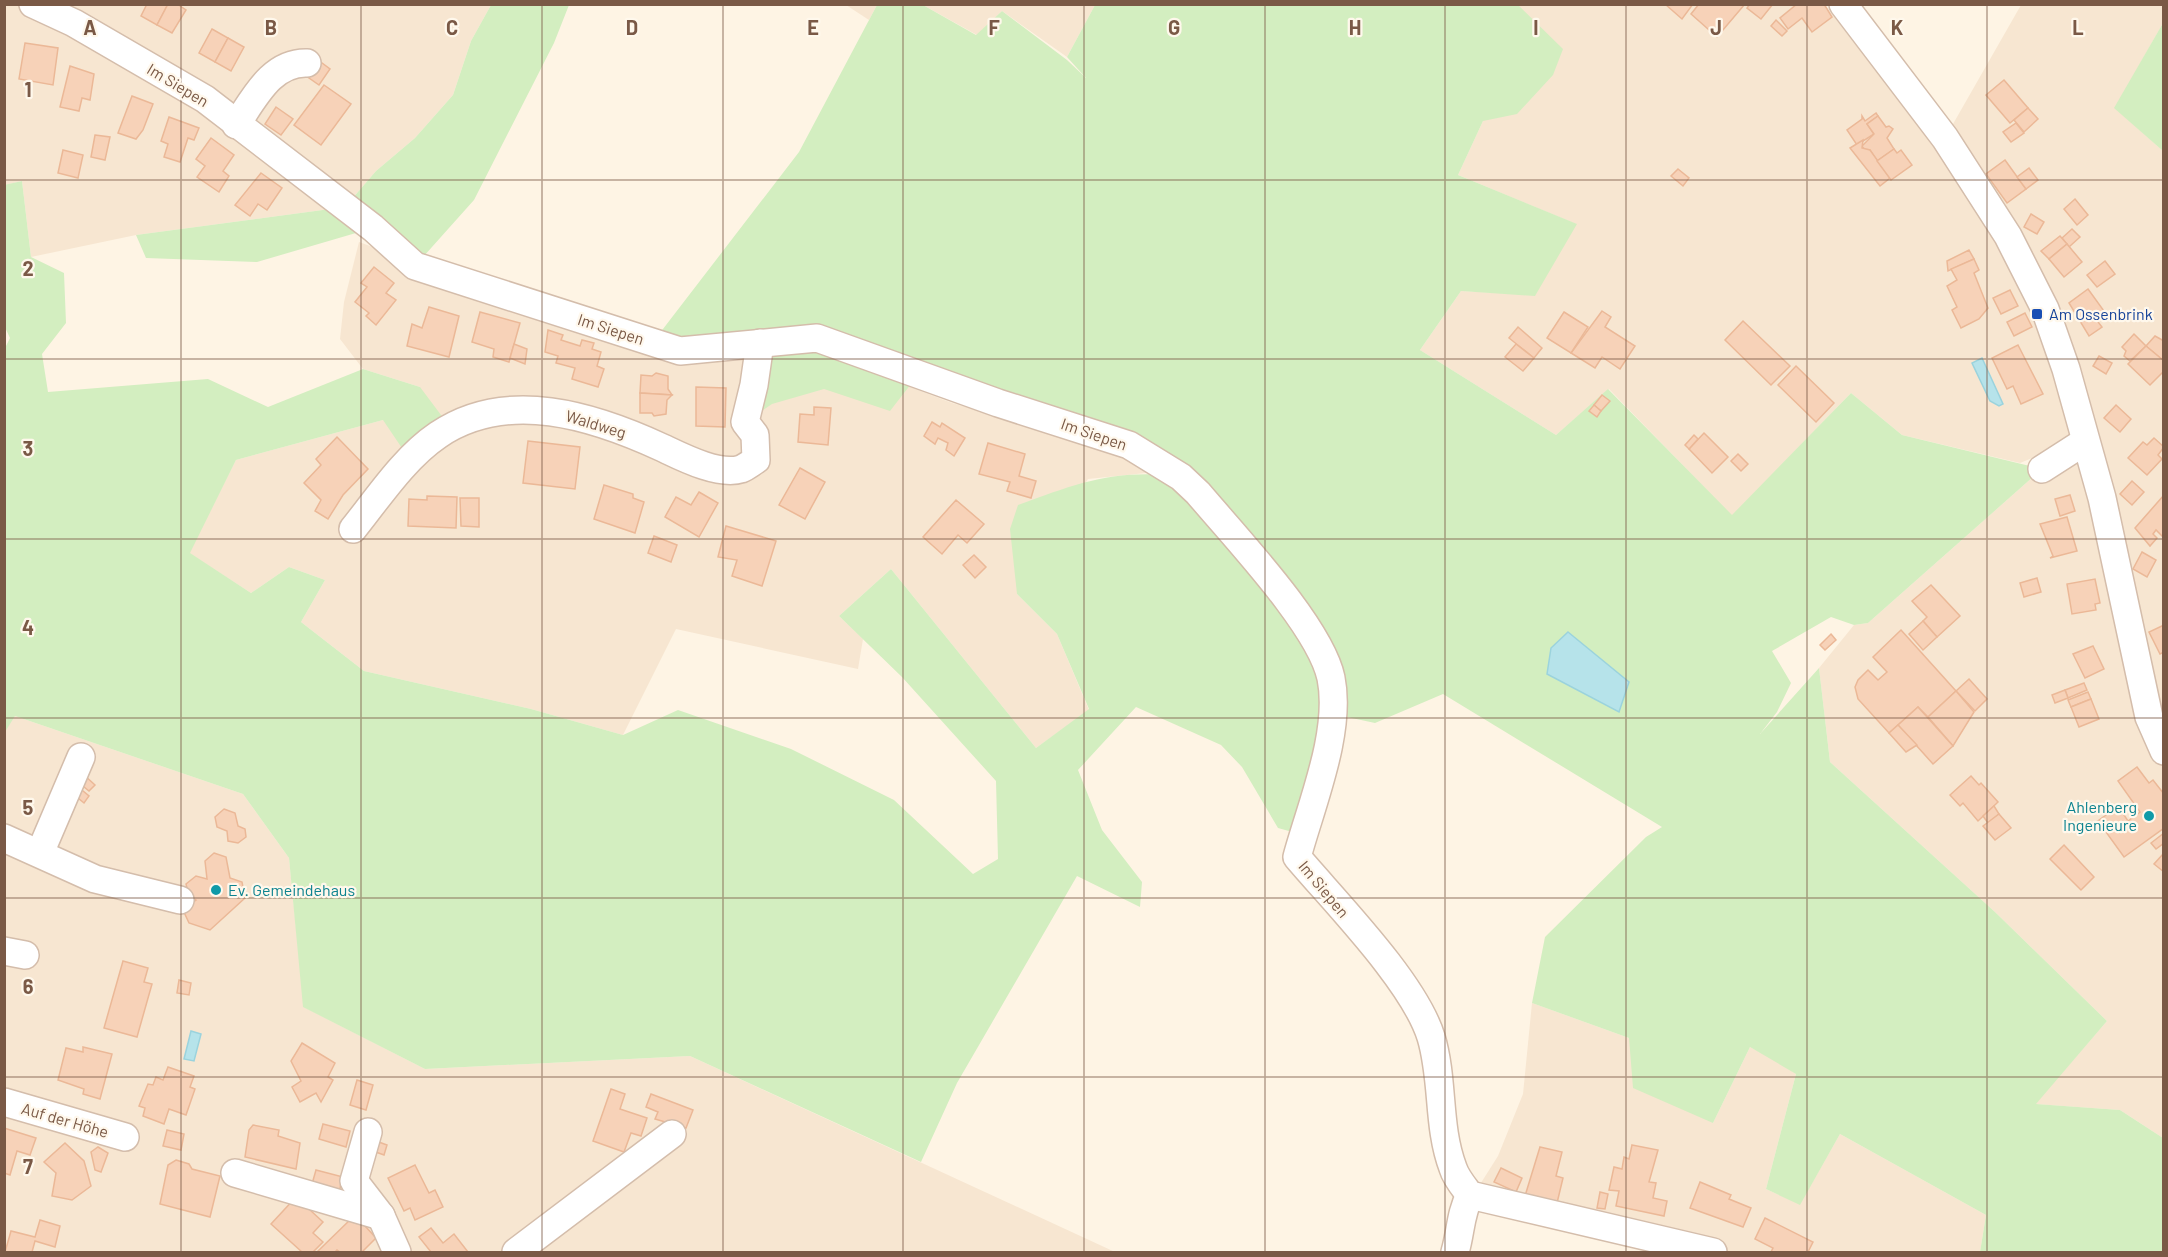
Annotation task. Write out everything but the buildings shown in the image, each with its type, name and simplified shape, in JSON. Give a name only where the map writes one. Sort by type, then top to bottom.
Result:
[{"type":"street","name":"Im Siepen","points":[[33,4],[74,23],[205,99],[373,228],[415,266],[680,351],[817,338],[998,403],[1129,445],[1181,477],[1198,493],[1296,612],[1316,643],[1331,678],[1332,713],[1328,745],[1297,857],[1381,956],[1416,1006],[1430,1035],[1444,1133],[1453,1170],[1470,1195]]},
{"type":"street","points":[[1843,4],[1945,138],[2008,236],[2045,309],[2066,369],[2084,442],[2102,498],[2149,717],[2163,751]]},
{"type":"street","points":[[236,125],[270,78],[282,68],[307,63]]},
{"type":"street","name":"Waldweg","points":[[353,530],[410,460],[435,436],[462,422],[499,411],[527,409],[588,419],[691,461],[715,468],[739,470],[756,460],[755,435],[745,422],[754,385],[760,344]]},
{"type":"street","points":[[2042,469],[2084,442]]},
{"type":"street","points":[[40,853],[81,757]]},
{"type":"street","points":[[4,838],[95,879],[180,900]]},
{"type":"street","name":"Auf der Höhe","points":[[4,1102],[125,1137]]},
{"type":"street","points":[[368,1132],[354,1181],[381,1216],[397,1252]]},
{"type":"street","points":[[516,1252],[672,1134]]},
{"type":"street","points":[[235,1173],[381,1216]]},
{"type":"street","points":[[1455,1252],[1460,1236],[1461,1212],[1470,1195],[1713,1252]]},
{"type":"shaded area","points":[[5,5],[491,5],[471,41],[453,95],[415,138],[376,171],[345,207],[136,235],[31,257],[22,181],[5,185]]},
{"type":"shaded area","points":[[846,5],[877,5],[869,20]]},
{"type":"shaded area","points":[[923,5],[1095,5],[1067,57],[1002,11],[977,35]]},
{"type":"shaded area","points":[[1293,5],[1825,5],[1936,149],[2003,248],[2057,370],[2074,441],[2020,463],[1902,435],[1851,393],[1732,516],[1609,389],[1556,435],[1420,350],[1461,291],[1535,295],[1576,224],[1458,175],[1483,121]]},
{"type":"shaded area","points":[[2021,5],[2163,5],[2163,23],[2115,108],[2163,151],[2163,1138],[2120,1110],[2035,1104],[2107,1021],[1995,912],[1830,762],[1819,668],[1854,625],[1868,623],[2042,469],[2084,442],[2066,369],[1945,138]]},
{"type":"shaded area","points":[[359,242],[667,354],[804,347],[952,403],[1119,451],[1146,473],[1088,479],[1017,594],[1057,634],[1089,710],[1036,748],[891,569],[839,616],[863,639],[858,669],[676,629],[623,735],[531,709],[364,671],[301,622],[325,580],[289,567],[251,593],[189,553],[236,460],[383,420],[420,387],[363,369],[340,339],[344,302]]},
{"type":"shaded area","points":[[15,716],[243,794],[289,858],[304,1007],[425,1069],[690,1056],[1115,1252],[5,1252],[4,732]]},
{"type":"shaded area","points":[[1532,1003],[1629,1038],[1713,1123],[1750,1047],[1781,1063],[1796,1074],[1766,1189],[1800,1204],[1840,1134],[1986,1215],[1980,1252],[1709,1252],[1479,1186],[1498,1156],[1523,1094]]},
{"type":"green space","points":[[491,5],[569,5],[554,43],[474,200],[415,266],[373,228],[257,262],[146,258],[136,235],[345,207],[376,171],[415,138],[453,95],[471,41]]},
{"type":"green space","points":[[877,5],[923,5],[976,35],[1002,11],[1067,60],[1086,78],[1067,57],[1095,5],[1518,5],[1563,49],[1553,75],[1517,114],[1483,121],[1458,175],[1577,224],[1535,296],[1461,291],[1420,350],[1556,435],[1608,389],[1732,515],[1851,393],[1902,435],[2042,469],[1868,623],[1854,625],[1831,617],[1772,651],[1791,683],[1777,712],[1760,734],[1819,668],[1830,762],[1995,912],[2107,1021],[2036,1104],[2120,1110],[2163,1138],[2163,1252],[1980,1252],[1986,1215],[1840,1134],[1800,1205],[1766,1189],[1796,1074],[1750,1047],[1713,1123],[1633,1088],[1629,1038],[1532,1003],[1545,937],[1646,837],[1662,827],[1443,694],[1375,723],[1333,714],[1303,835],[1278,828],[1242,767],[1221,745],[1136,707],[1078,770],[1102,830],[1142,882],[1140,907],[1077,876],[957,1083],[921,1162],[690,1056],[425,1069],[303,1007],[289,858],[243,794],[15,716],[5,732],[4,350],[10,338],[4,325],[4,185],[22,181],[31,257],[64,273],[66,323],[42,354],[48,392],[208,379],[268,407],[363,369],[420,387],[450,427],[410,460],[383,420],[236,460],[190,553],[251,593],[289,567],[325,580],[301,622],[364,671],[531,709],[623,735],[678,710],[791,749],[894,800],[973,874],[998,859],[996,781],[902,677],[839,616],[891,569],[1036,748],[1089,709],[1057,634],[1017,594],[1010,529],[1018,505],[1078,484],[1115,476],[1156,474],[1179,476],[918,375],[890,411],[824,389],[772,404],[745,422],[758,348],[653,342],[799,152]]},
{"type":"green space","points":[[2163,23],[2163,151],[2114,108]]},
{"type":"water","points":[[1982,358],[2003,404],[1999,406],[1990,401],[1972,363]]},
{"type":"water","points":[[1568,632],[1629,682],[1619,712],[1547,674],[1551,648]]},
{"type":"water","points":[[191,1031],[201,1034],[194,1061],[184,1059]]},
{"type":"place","name":"Am Ossenbrink","points":[[2037,314]]},
{"type":"place","name":"Ahlenberg Ingenieure","points":[[2149,816]]},
{"type":"place","name":"Ev. Gemeindehaus","points":[[216,890]]}]
